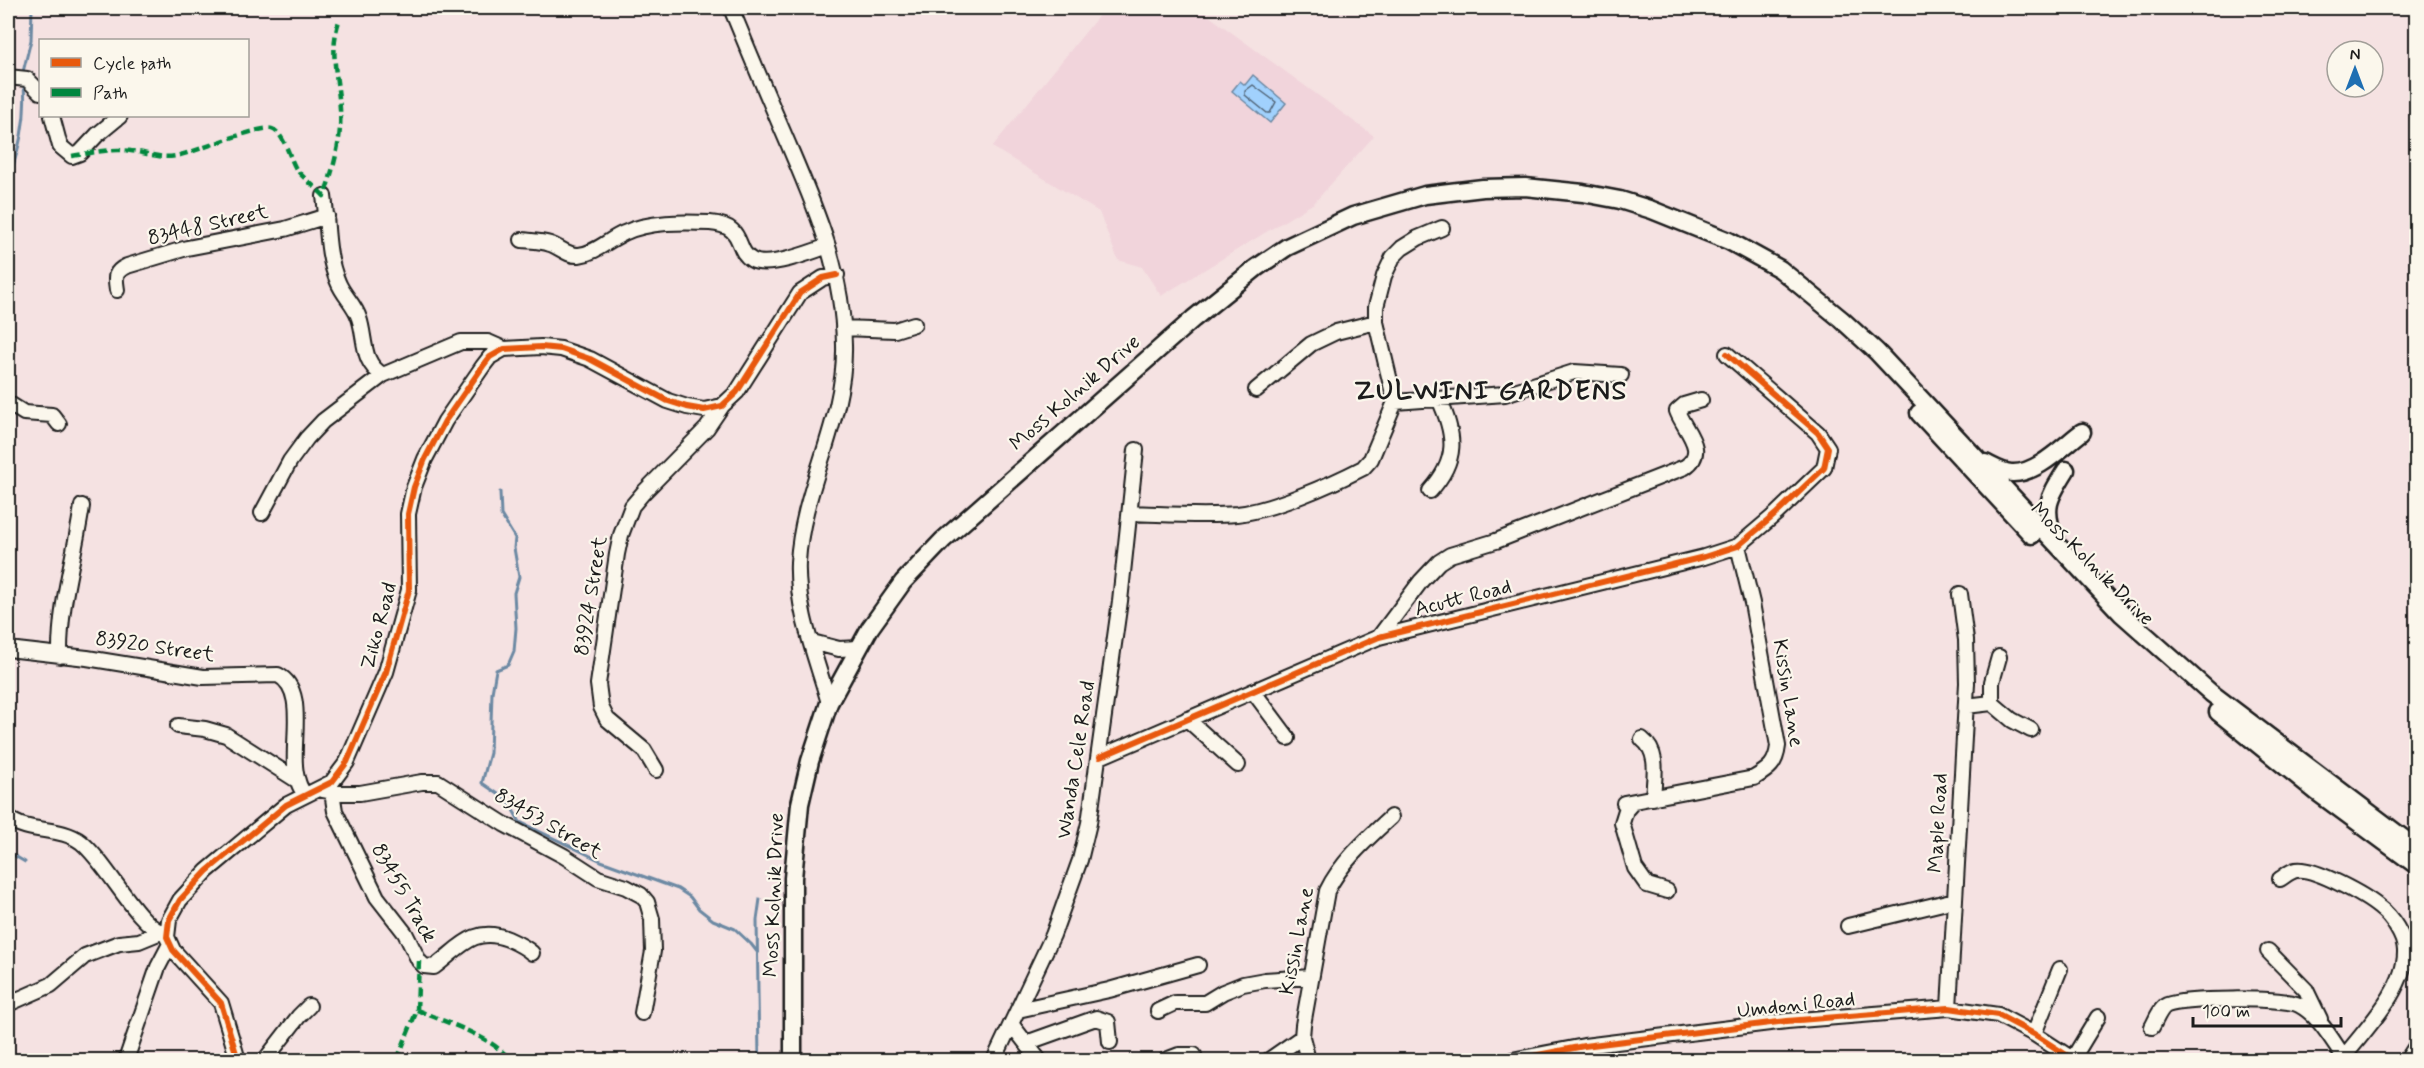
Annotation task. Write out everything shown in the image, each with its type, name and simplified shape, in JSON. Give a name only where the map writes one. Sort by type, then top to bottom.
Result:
[{"type":"main road","name":"Moss Kolnik Drive","points":[[793,1060],[793,878],[800,804],[810,761],[829,703],[870,628],[903,582],[943,540],[1193,319],[1256,268],[1287,247],[1353,216],[1425,195],[1483,188],[1550,188],[1620,200],[1652,210],[1729,242],[1780,269],[1841,319],[1876,352],[2122,614],[2211,693],[2416,848]]},
{"type":"main road","name":"Moss Kolnik Drive","points":[[1765,263],[1774,274],[1822,313],[1863,353],[2016,519],[2117,623],[2236,727],[2317,792],[2416,865]]},
{"type":"main road","points":[[1976,458],[2007,472],[2023,472],[2082,432]]},
{"type":"main road","points":[[2060,547],[2048,521],[2048,505],[2051,494],[2066,470]]},
{"type":"street","points":[[732,11],[815,206],[837,275],[844,348],[839,397],[805,520],[798,561],[799,600],[829,703]]},
{"type":"street","points":[[8,77],[27,79],[39,91]]},
{"type":"street","points":[[52,117],[60,146],[72,156],[80,153],[119,117]]},
{"type":"street","points":[[324,196],[330,256],[338,282],[359,315],[368,360],[372,367],[383,375]]},
{"type":"street","name":"83448 Street","points":[[117,291],[116,274],[118,270],[196,246],[285,229],[327,216]]},
{"type":"street","points":[[522,240],[548,243],[574,255],[597,250],[615,237],[639,227],[666,224],[720,225],[734,231],[748,256],[763,263],[828,246]]},
{"type":"street","points":[[1131,513],[1237,514],[1256,511],[1294,498],[1363,468],[1371,459],[1395,402],[1376,322],[1379,289],[1393,257],[1418,238],[1442,228]]},
{"type":"street","points":[[262,513],[290,461],[322,421],[383,375],[461,342],[488,342],[504,349],[541,347],[561,349],[590,359],[668,400],[704,410],[722,406],[737,392],[800,293],[823,278],[837,275]]},
{"type":"street","points":[[1256,390],[1311,344],[1336,332],[1376,322]]},
{"type":"street","points":[[843,328],[895,330],[914,324]]},
{"type":"street","name":"Ziko Road","points":[[164,930],[180,900],[207,872],[301,788],[325,790],[347,762],[386,672],[409,590],[408,514],[414,487],[425,459],[445,421],[490,357],[504,349]]},
{"type":"street","name":"Acutt Road","points":[[1100,757],[1379,637],[1704,557],[1738,546],[1778,513],[1824,468],[1828,448],[1818,433],[1727,354]]},
{"type":"street","points":[[1395,402],[1516,392],[1574,372],[1621,375]]},
{"type":"street","points":[[1430,491],[1447,468],[1452,444],[1450,426],[1439,399]]},
{"type":"street","points":[[1379,637],[1439,562],[1450,555],[1496,541],[1685,468],[1693,462],[1696,455],[1694,445],[1677,411],[1684,405],[1701,400]]},
{"type":"street","points":[[8,403],[24,413],[52,415],[59,424]]},
{"type":"street","name":"83924 Street","points":[[656,770],[644,750],[607,719],[601,707],[598,684],[617,554],[621,535],[632,507],[706,428],[722,406]]},
{"type":"street","name":"Wanda Cele Road","points":[[994,1060],[1053,936],[1080,860],[1100,757],[1131,513],[1136,450]]},
{"type":"street","points":[[60,656],[63,604],[82,506]]},
{"type":"street","name":"Kissin Lane","points":[[1666,891],[1647,885],[1635,868],[1622,823],[1629,802],[1754,778],[1772,766],[1777,757],[1778,746],[1754,614],[1738,546]]},
{"type":"street","name":"Maple Road","points":[[1949,1008],[1966,706],[1966,640],[1960,594]]},
{"type":"street","points":[[812,642],[839,649],[859,648]]},
{"type":"street","name":"83920 Street","points":[[8,649],[203,677],[278,675],[289,684],[294,697],[301,788]]},
{"type":"street","points":[[1992,703],[1992,682],[1999,657]]},
{"type":"street","points":[[1253,691],[1288,738]]},
{"type":"street","points":[[1966,706],[1992,703],[2012,720],[2031,730]]},
{"type":"street","points":[[1187,719],[1238,765]]},
{"type":"street","points":[[178,726],[206,729],[226,735],[301,788]]},
{"type":"street","points":[[1642,739],[1650,745],[1654,752],[1653,798]]},
{"type":"street","name":"83453 Street","points":[[325,790],[360,793],[422,782],[438,782],[504,824],[555,851],[598,878],[626,887],[641,895],[647,902],[652,919],[653,951],[642,1013]]},
{"type":"street","name":"83455 Track","points":[[325,790],[377,897],[405,933],[419,961],[424,966],[434,967],[462,944],[476,936],[486,934],[494,934],[522,944],[531,953]]},
{"type":"street","name":"Kissin Lane","points":[[1308,1060],[1302,1038],[1324,903],[1333,879],[1364,842],[1391,817]]},
{"type":"street","points":[[8,818],[16,824],[62,834],[82,843],[119,885],[142,917],[155,929],[164,930]]},
{"type":"street","points":[[2268,951],[2291,972],[2306,990],[2324,1029],[2345,1059],[2392,993],[2404,964],[2406,948],[2396,927],[2381,909],[2346,886],[2304,870],[2290,872],[2280,879]]},
{"type":"street","points":[[1848,926],[1955,900]]},
{"type":"street","points":[[164,930],[178,957],[221,1003],[238,1060]]},
{"type":"street","points":[[8,1004],[51,985],[85,956],[119,943],[139,941],[164,930]]},
{"type":"street","points":[[126,1060],[154,977],[162,956],[170,944]]},
{"type":"street","points":[[1018,1010],[1109,990],[1197,965]]},
{"type":"street","points":[[2034,1034],[2060,969]]},
{"type":"street","points":[[1158,1011],[1175,1003],[1205,1003],[1223,992],[1244,984],[1311,977]]},
{"type":"street","points":[[2152,1027],[2163,1006],[2169,1004],[2276,1000],[2300,1006],[2324,1029]]},
{"type":"street","points":[[265,1060],[309,1006]]},
{"type":"street","name":"Umdoni Road","points":[[1512,1060],[1584,1046],[1787,1021],[1949,1008],[1998,1015],[2034,1034],[2073,1060]]},
{"type":"street","points":[[2073,1060],[2098,1017]]},
{"type":"street","points":[[1026,1043],[1096,1018],[1108,1022],[1110,1042]]},
{"type":"street","points":[[1012,1025],[1039,1060]]},
{"type":"street","points":[[1269,1060],[1302,1038]]},
{"type":"street","points":[[2407,1060],[2416,1046]]},
{"type":"street","points":[[1166,1060],[1179,1055],[1194,1055]]},
{"type":"shaded area","points":[[1105,8],[1198,8],[1374,136],[1314,203],[1161,296],[1142,267],[1118,260],[1099,212],[992,147]]},
{"type":"water","points":[[1253,75],[1286,103],[1270,123],[1232,91],[1240,81],[1245,85]]},
{"type":"waterway","points":[[23,72],[31,40],[32,8]]},
{"type":"waterway","points":[[8,181],[21,135],[24,86]]},
{"type":"waterway","points":[[8,355],[8,361]]},
{"type":"waterway","points":[[500,492],[501,515],[515,538],[514,548],[519,577],[514,593],[516,628],[514,651],[508,665],[496,670],[492,693],[490,753],[482,783],[507,800],[520,822],[601,861],[678,889],[690,897],[699,909],[713,920],[735,929],[758,953]]},
{"type":"waterway","points":[[8,852],[25,862]]},
{"type":"waterway","points":[[759,1060],[757,920],[760,899]]},
{"type":"marked path","points":[[177,8],[181,12],[196,12],[204,8]]},
{"type":"marked path","points":[[72,156],[116,150],[173,156],[255,131],[272,129],[280,135],[297,170],[324,196],[334,164],[340,131],[334,54],[339,21]]},
{"type":"marked path","points":[[397,1060],[417,1010],[419,961]]},
{"type":"marked path","points":[[417,1010],[480,1037],[502,1051],[510,1060]]},
{"type":"cycle path","points":[[238,1060],[221,1003],[173,950],[167,937],[169,920],[180,900],[207,871],[286,805],[332,782],[347,762],[386,672],[409,590],[408,514],[414,487],[425,459],[445,421],[483,366],[490,357],[504,349],[541,347],[561,349],[590,359],[668,401],[704,410],[722,406],[737,392],[800,293],[823,278],[837,275]]},
{"type":"cycle path","points":[[1100,757],[1379,637],[1704,557],[1738,546],[1824,468],[1828,448],[1818,433],[1727,354]]},
{"type":"cycle path","points":[[1512,1060],[1584,1046],[1787,1021],[1949,1008],[1998,1015],[2034,1034],[2074,1060]]},
{"type":"district","name":"ZULWINI GARDENS","points":[[1491,391]]}]
